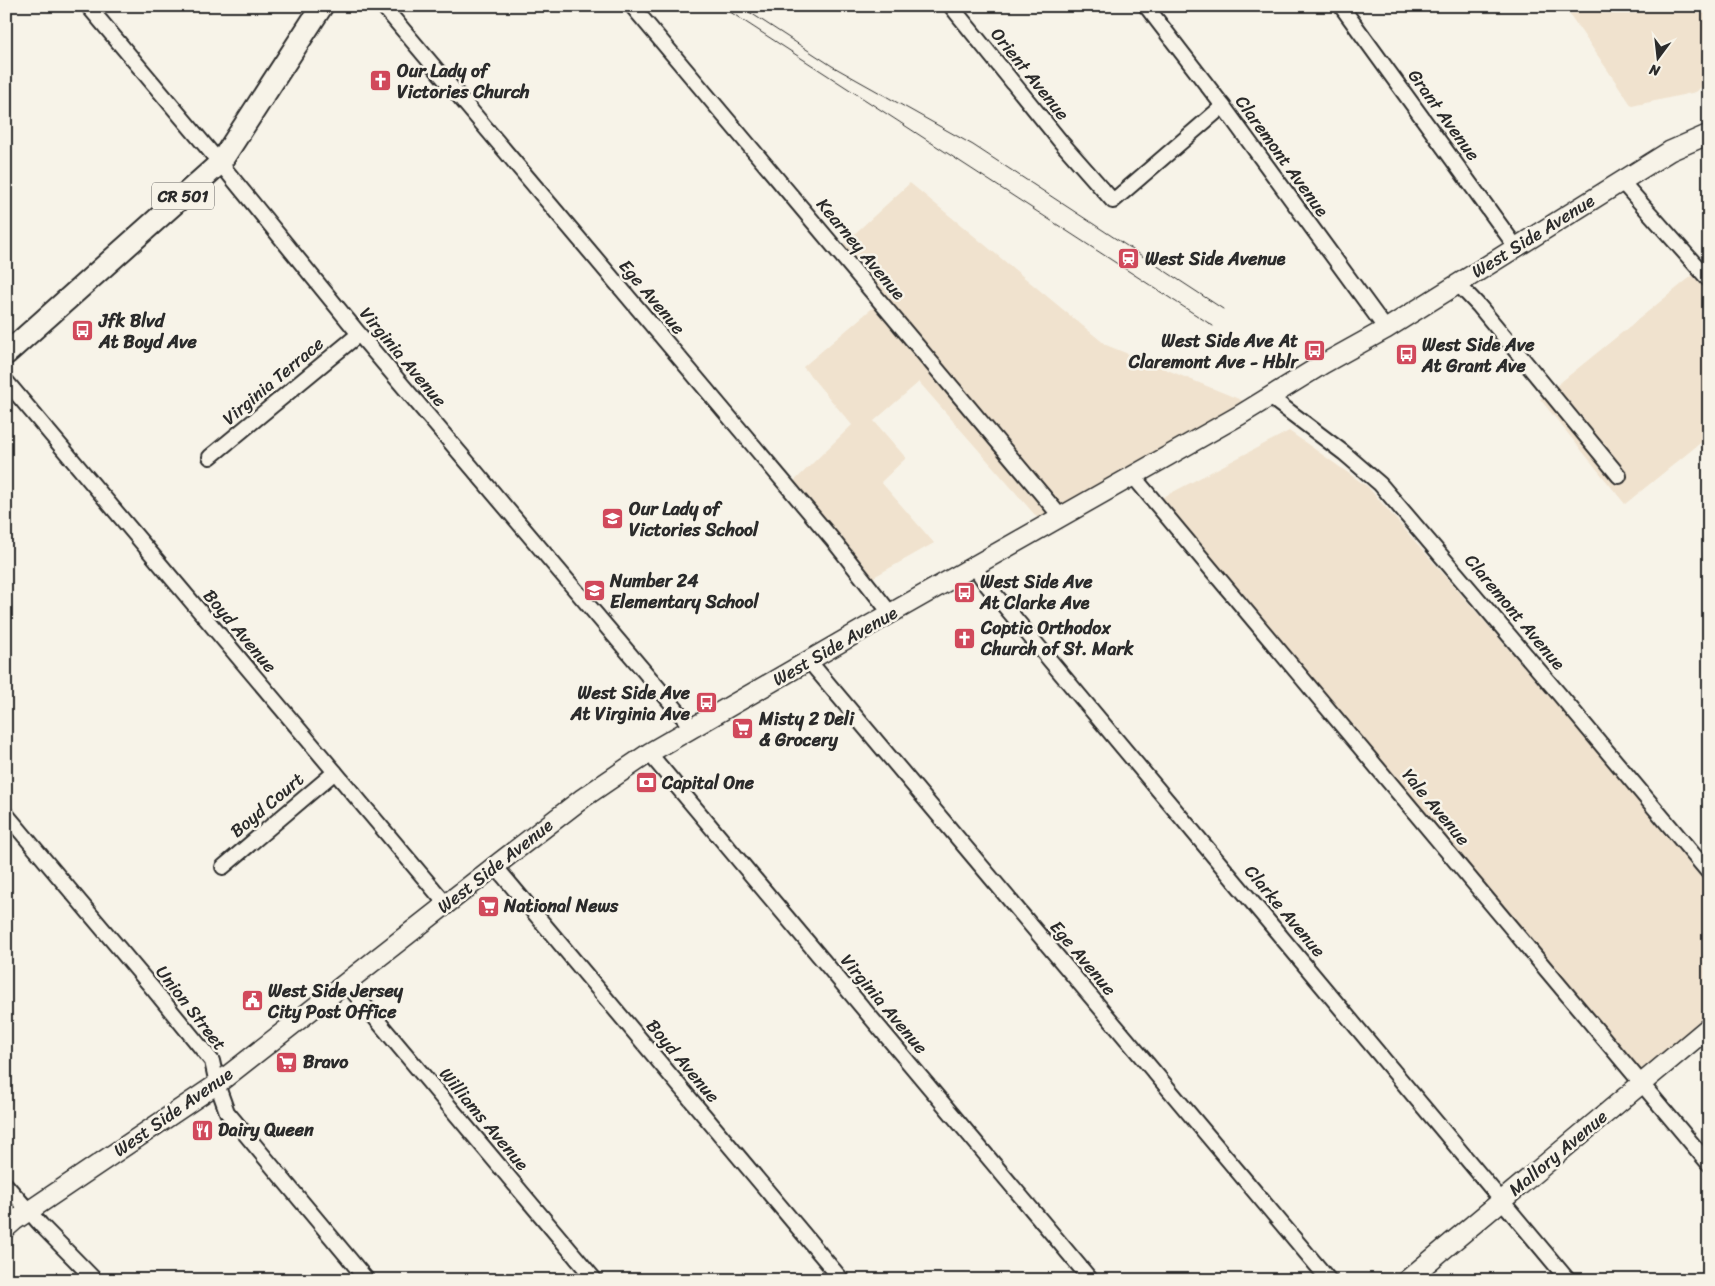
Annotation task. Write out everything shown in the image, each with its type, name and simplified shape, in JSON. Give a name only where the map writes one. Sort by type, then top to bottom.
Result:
[{"type":"main road","name":"CR 501","points":[[6,354],[220,163],[322,6]]},
{"type":"main road","name":"West Side Avenue","points":[[6,1228],[217,1084],[495,866],[584,798],[649,753],[1270,397],[1323,364],[1386,329],[1670,151],[1709,134]]},
{"type":"main road","name":"Mallory Avenue","points":[[1407,1280],[1709,1027]]},
{"type":"street","name":"Virginia Avenue","points":[[88,6],[220,163],[359,334],[693,728]]},
{"type":"street","name":"Ege Avenue","points":[[383,6],[832,539],[890,614]]},
{"type":"street","name":"Kearney Avenue","points":[[632,6],[1061,516]]},
{"type":"street","name":"Orient Avenue","points":[[951,6],[1060,142],[1113,201],[1223,106]]},
{"type":"street","name":"Claremont Avenue","points":[[1146,6],[1223,106],[1386,329]]},
{"type":"street","name":"Grant Avenue","points":[[1341,6],[1516,247]]},
{"type":"street","points":[[1622,182],[1709,280]]},
{"type":"street","points":[[1458,283],[1619,476]]},
{"type":"street","name":"Virginia Terrace","points":[[210,457],[359,334]]},
{"type":"street","name":"Boyd Avenue","points":[[6,381],[446,904]]},
{"type":"street","name":"Claremont Avenue","points":[[1270,397],[1380,484],[1560,694],[1709,873]]},
{"type":"street","name":"Yale Avenue","points":[[1133,476],[1709,1164]]},
{"type":"street","name":"Clarke Avenue","points":[[974,566],[987,585],[1568,1280]]},
{"type":"street","name":"Ege Avenue","points":[[809,661],[1329,1280]]},
{"type":"street","name":"Virginia Avenue","points":[[649,753],[1091,1280]]},
{"type":"street","name":"Boyd Court","points":[[223,867],[335,772]]},
{"type":"street","name":"Union Street","points":[[6,814],[212,1061],[217,1084],[227,1112],[368,1280]]},
{"type":"street","name":"Boyd Avenue","points":[[495,866],[842,1280]]},
{"type":"street","name":"Williams Avenue","points":[[345,982],[595,1280]]},
{"type":"street","points":[[6,1185],[41,1225],[95,1280]]},
{"type":"shaded area","points":[[1564,6],[1709,6],[1709,80],[1696,92],[1632,106]]},
{"type":"shaded area","points":[[910,183],[1106,345],[1246,402],[1042,523],[919,382],[874,421],[906,458],[881,482],[934,543],[863,583],[783,492],[852,425],[803,367],[882,300],[839,248]]},
{"type":"shaded area","points":[[1698,271],[1709,283],[1709,436],[1625,504],[1540,399]]},
{"type":"shaded area","points":[[1289,431],[1368,487],[1709,880],[1709,1015],[1637,1074],[1154,502]]},
{"type":"tram line","points":[[721,6],[1213,326]]},
{"type":"tram line","points":[[740,6],[832,66],[973,145],[1223,309]]},
{"type":"place","name":"Our Lady of Victories Church","points":[[381,81]]},
{"type":"place","name":"West Side Avenue","points":[[1129,259]]},
{"type":"place","name":"Jfk Blvd At Boyd Ave","points":[[83,331]]},
{"type":"place","name":"West Side Ave At Claremont Ave - Hblr","points":[[1314,351]]},
{"type":"place","name":"West Side Ave At Grant Ave","points":[[1406,355]]},
{"type":"place","name":"Our Lady of Victories School","points":[[613,519]]},
{"type":"place","name":"Number 24 Elementary School","points":[[594,591]]},
{"type":"place","name":"West Side Ave At Clarke Ave","points":[[964,592]]},
{"type":"place","name":"Coptic Orthodox Church of St. Mark","points":[[965,638]]},
{"type":"place","name":"West Side Ave At Virginia Ave","points":[[706,703]]},
{"type":"place","name":"Misty 2 Deli & Grocery","points":[[743,729]]},
{"type":"place","name":"Capital One","points":[[646,783]]},
{"type":"place","name":"National News","points":[[488,906]]},
{"type":"place","name":"West Side Jersey City Post Office","points":[[252,1001]]},
{"type":"place","name":"Bravo","points":[[287,1062]]},
{"type":"place","name":"Dairy Queen","points":[[202,1130]]}]
